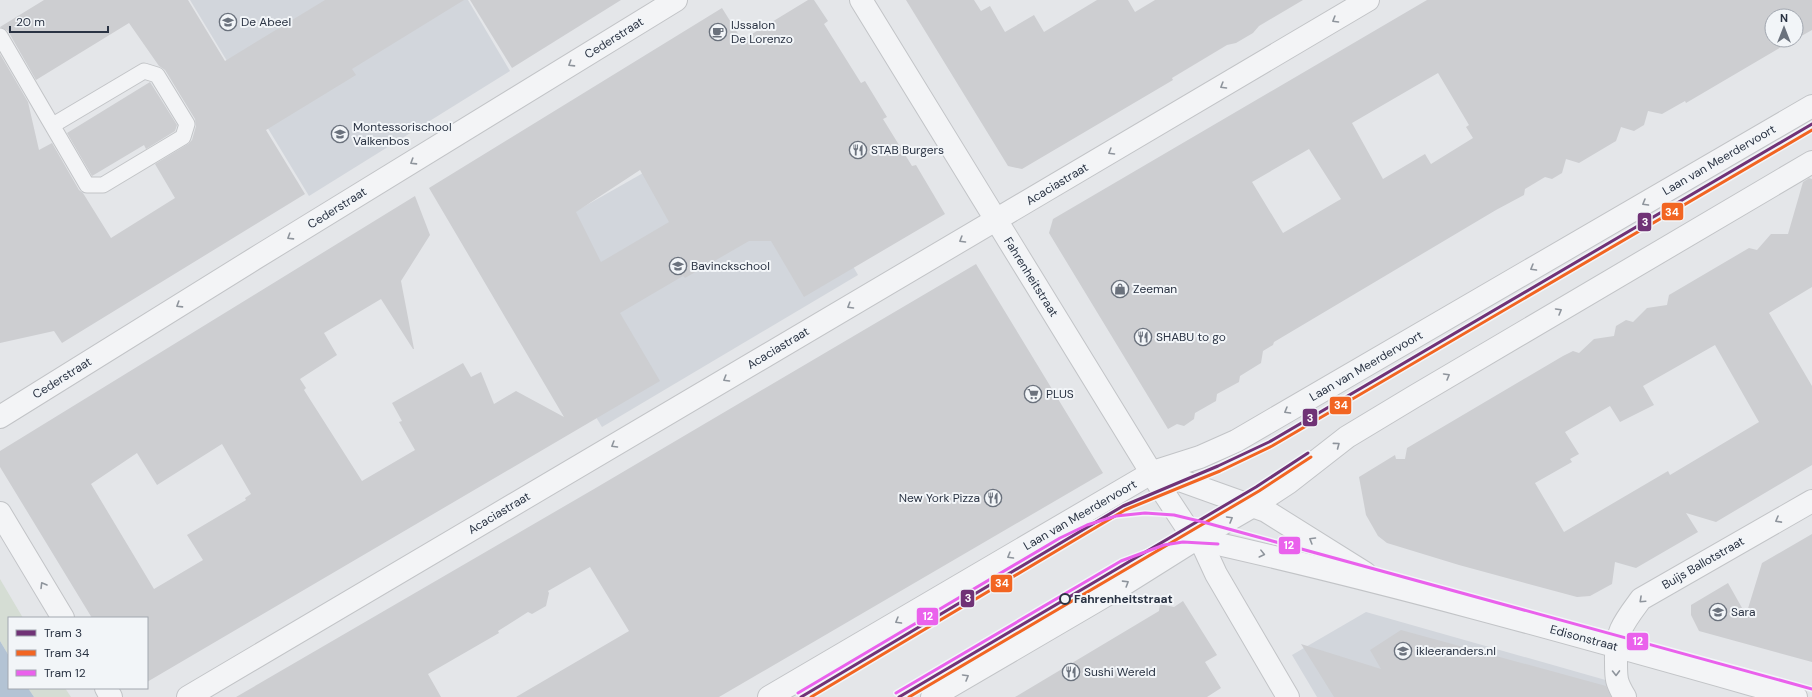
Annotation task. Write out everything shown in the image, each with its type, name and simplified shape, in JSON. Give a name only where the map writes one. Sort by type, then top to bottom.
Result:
[{"type":"street","name":"Cederstraat","points":[[0,417],[676,0]]},
{"type":"street","name":"Fahrenheitstraat","points":[[861,0],[1153,472],[1182,522],[1204,548],[1216,574],[1288,697]]},
{"type":"street","name":"Acaciastraat","points":[[188,697],[1368,0]]},
{"type":"street","name":"Laan van Meerdervoort","points":[[769,697],[1153,472],[1200,457],[1236,441],[1812,106]]},
{"type":"street","points":[[932,697],[1110,594],[1196,538],[1253,506],[1288,482],[1347,437],[1812,162]]},
{"type":"street","name":"Edisonstraat","points":[[1153,472],[1266,511],[1360,570],[1394,587]]},
{"type":"street","name":"Buijs Ballotstraat","points":[[1615,646],[1624,621],[1641,599],[1812,501]]},
{"type":"street","points":[[0,513],[62,617]]},
{"type":"street","name":"Edisonstraat","points":[[1196,538],[1394,587],[1615,646],[1796,697]]},
{"type":"street","points":[[1615,646],[1616,683],[1625,697]]},
{"type":"lane","points":[[0,36],[87,184],[103,185],[183,137],[187,124],[157,75],[144,71],[53,125]]},
{"type":"shaded area","name":"Montessorischool Valkenbos","points":[[190,0],[468,0],[510,71],[309,196]]},
{"type":"shaded area","name":"Bavinckschool","points":[[761,106],[858,275],[602,427],[497,256]]},
{"type":"shaded area","points":[[0,579],[22,617],[8,617],[8,654],[0,641]]},
{"type":"shaded area","points":[[1366,612],[1616,683],[1625,697],[1317,697],[1292,655]]},
{"type":"shaded area","points":[[29,689],[66,689],[71,697],[34,697]]},
{"type":"water","points":[[0,641],[8,654],[8,689],[29,689],[34,697],[0,697]]},
{"type":"building","points":[[44,0],[188,0],[225,61],[325,0],[464,0],[352,69],[356,75],[266,130],[305,194],[62,343],[54,331],[0,343],[0,54],[28,102],[39,150],[52,143],[79,190],[83,193],[111,238],[175,198],[155,164],[188,144],[192,140],[196,126],[195,119],[165,70],[159,66],[129,23],[36,80],[8,31],[0,27]]},
{"type":"building","points":[[470,0],[621,0],[512,68]]},
{"type":"building","points":[[808,0],[814,0],[828,21],[824,24],[861,83],[865,81],[887,117],[883,119],[912,166],[916,165],[945,214],[804,297],[771,241],[749,241],[685,278],[683,276],[620,313],[660,381],[148,681],[148,617],[91,617],[0,467],[0,451],[415,196],[430,235],[401,281],[414,349],[381,299],[324,333],[337,355],[300,379],[306,388],[304,390],[362,481],[415,450],[399,422],[402,421],[392,403],[463,363],[471,377],[481,372],[494,404],[516,391],[564,417],[429,188],[722,8],[742,40]],"holes":[[[640,170],[669,222],[601,262],[576,212]],[[222,444],[251,494],[245,498],[246,500],[187,535],[203,560],[154,589],[91,484],[137,453],[157,485]]]},
{"type":"building","points":[[906,0],[974,0],[981,11],[990,6],[1005,32],[1034,15],[1044,32],[1097,0],[1128,0],[1135,12],[1155,0],[1303,0],[1259,26],[1253,33],[1236,43],[1227,45],[1172,78],[1173,80],[1022,169],[1008,166]]},
{"type":"building","points":[[1427,0],[1812,0],[1812,30],[1804,34],[1804,8],[1764,8],[1764,48],[1779,48],[1686,103],[1685,101],[1662,114],[1648,111],[1644,125],[1634,131],[1621,127],[1616,141],[1579,163],[1566,159],[1562,173],[1552,179],[1545,177],[1525,189],[1524,195],[1496,210],[1274,342],[1273,345],[1263,351],[1261,363],[1240,376],[1239,382],[1217,394],[1216,401],[1195,413],[1194,419],[1184,426],[1177,424],[1168,429],[1049,233],[1053,219]],"holes":[[[1438,73],[1469,125],[1466,127],[1473,138],[1431,164],[1425,154],[1383,179],[1352,123]],[[1309,149],[1341,199],[1283,233],[1252,182]]]},
{"type":"building","points":[[150,82],[177,125],[175,131],[146,149],[144,145],[92,176],[67,133]]},
{"type":"building","points":[[1809,178],[1812,179],[1812,287],[1769,313],[1812,386],[1812,465],[1716,522],[1686,513],[1698,532],[1636,568],[1615,562],[1612,584],[1590,596],[1577,597],[1459,565],[1387,543],[1378,536],[1366,515],[1359,477],[1395,455],[1396,459],[1405,459],[1407,448],[1563,356],[1573,351],[1579,353],[1594,339],[1614,336],[1616,326],[1626,320],[1633,322],[1647,308],[1667,305],[1669,295],[1749,248],[1757,250],[1771,234],[1788,234],[1803,182]],"holes":[[[1715,345],[1759,422],[1670,475],[1668,471],[1564,532],[1535,483],[1572,462],[1570,459],[1579,454],[1565,432],[1610,406],[1620,422],[1654,405],[1643,386]]]},
{"type":"building","points":[[976,264],[1103,473],[719,697],[516,697],[629,631],[590,567],[548,591],[549,593],[546,606],[532,614],[528,612],[498,631],[499,633],[428,674],[441,697],[236,697],[594,489]]},
{"type":"building","points":[[1812,534],[1812,662],[1699,631],[1691,615],[1691,605],[1728,583],[1746,615],[1762,563]]},
{"type":"building","points":[[1183,601],[1217,655],[1205,662],[1221,688],[1207,697],[1015,697],[1159,611],[1160,604],[1174,607]]},
{"type":"building","points":[[1401,630],[1606,686],[1611,697],[1334,697],[1301,644],[1381,669],[1370,650]]},
{"type":"tram line","name":"3","points":[[801,697],[1123,506],[1218,466],[1269,442],[1812,124]]},
{"type":"tram line","name":"34","points":[[811,697],[1125,510],[1220,471],[1272,446],[1812,130]]},
{"type":"tram line","name":"3","points":[[899,697],[1256,487],[1308,453]]},
{"type":"tram line","name":"34","points":[[909,697],[1259,491],[1311,457]]},
{"type":"tram line","name":"12","points":[[798,693],[1060,538],[1087,525],[1116,516],[1145,513],[1174,515],[1203,522],[1812,689]]},
{"type":"tram line","name":"12","points":[[896,693],[1121,561],[1164,545],[1183,542],[1218,544]]},
{"type":"place","name":"De Abeel","points":[[228,22]]},
{"type":"place","name":"IJssalon De Lorenzo","points":[[718,32]]},
{"type":"place","name":"Montessorischool Valkenbos","points":[[340,134]]},
{"type":"place","name":"STAB Burgers","points":[[858,150]]},
{"type":"place","name":"Bavinckschool","points":[[678,266]]},
{"type":"place","name":"Zeeman","points":[[1120,289]]},
{"type":"place","name":"SHABU to go","points":[[1143,337]]},
{"type":"place","name":"PLUS","points":[[1033,394]]},
{"type":"place","name":"New York Pizza","points":[[993,498]]},
{"type":"place","name":"Fahrenheitstraat","points":[[1065,599]]},
{"type":"place","name":"Sara","points":[[1718,612]]},
{"type":"place","name":"ikleeranders.nl","points":[[1403,651]]},
{"type":"place","name":"Sushi Wereld","points":[[1071,672]]}]
